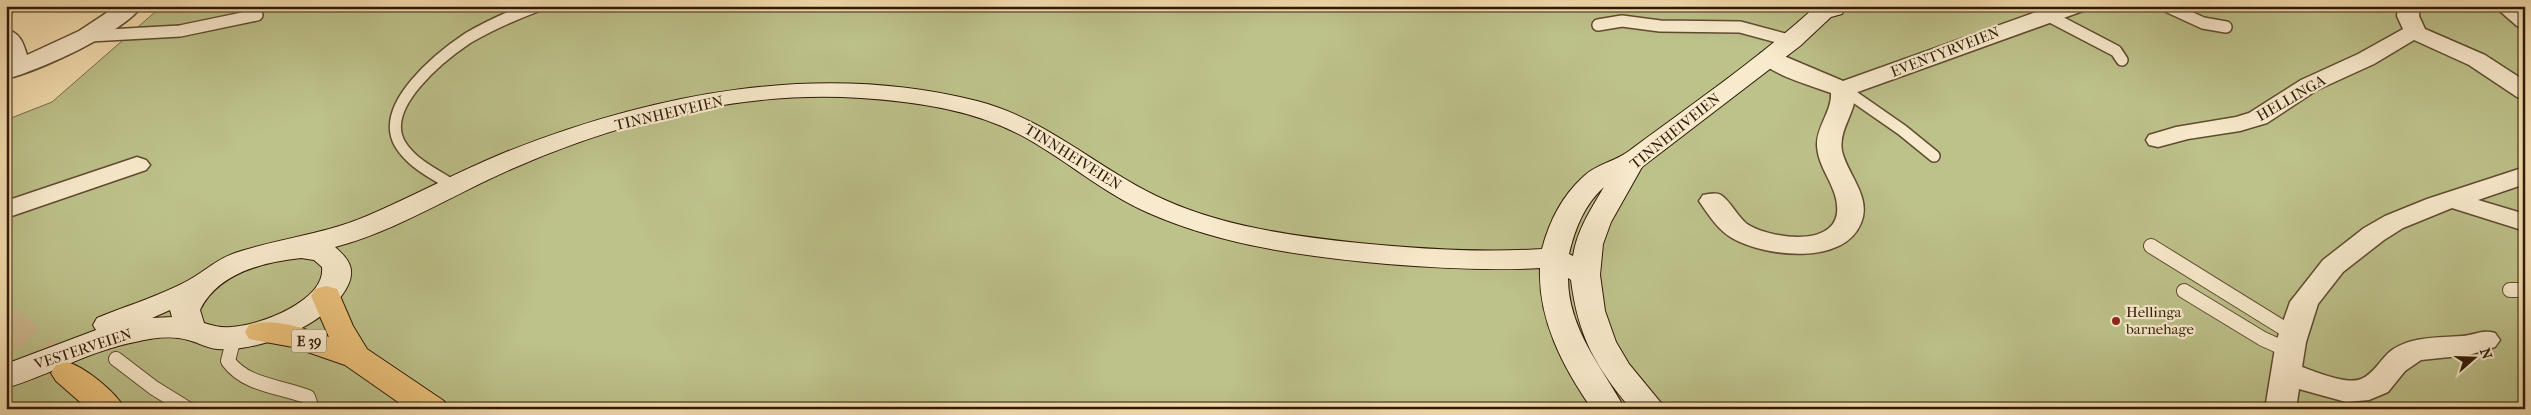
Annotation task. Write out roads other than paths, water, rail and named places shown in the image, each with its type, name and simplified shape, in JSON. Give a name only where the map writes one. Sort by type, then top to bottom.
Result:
[{"type":"highway","name":"E 39","points":[[332,284],[338,326],[356,356]]},
{"type":"highway","name":"E 39","points":[[247,335],[296,338],[356,356],[432,409]]},
{"type":"highway","name":"VESTERVEIEN","points":[[67,373],[108,409]]},
{"type":"street","points":[[6,36],[12,42],[13,69],[90,36],[112,22],[131,6]]},
{"type":"street","name":"EVENTYRVEIEN","points":[[1843,89],[2075,6]]},
{"type":"street","points":[[2409,6],[2408,16],[2416,33],[2477,60],[2525,92]]},
{"type":"street","points":[[2505,6],[2525,21]]},
{"type":"street","name":"TINNHEIVEIEN","points":[[290,249],[354,232],[552,144],[641,117],[706,102],[801,91],[845,90],[891,92],[974,107],[1016,122],[1048,138],[1129,193],[1165,211],[1207,226],[1318,247],[1461,260],[1585,275],[1589,244],[1597,222],[1631,162],[1792,41],[1826,8]]},
{"type":"street","name":"HELLINGA","points":[[2158,140],[2186,132],[2240,124],[2258,118],[2309,85],[2366,59],[2407,35],[2416,33]]},
{"type":"street","points":[[1712,200],[1725,218],[1740,231],[1757,239],[1779,244],[1801,245],[1832,238],[1843,231],[1848,222],[1848,194],[1830,151],[1829,136],[1841,109],[1844,96],[1843,89],[1800,73],[1769,58]]},
{"type":"street","points":[[1609,409],[1587,380],[1569,344],[1559,310],[1553,270],[1559,232],[1585,189],[1600,176],[1631,162]]},
{"type":"street","points":[[6,210],[137,165]]},
{"type":"street","points":[[2280,409],[2290,352],[2304,302],[2333,266],[2374,234],[2394,222],[2525,175]]},
{"type":"street","name":"TINNHEIVEIEN","points":[[247,335],[297,317],[332,284],[353,252],[427,200]]},
{"type":"street","points":[[2452,200],[2525,223]]},
{"type":"street","points":[[191,330],[185,321],[184,310],[190,298],[201,286],[215,274],[239,262],[271,251],[310,249],[325,253],[335,261],[332,284]]},
{"type":"street","points":[[1585,275],[1590,311],[1601,342],[1617,371],[1650,409]]},
{"type":"street","points":[[6,363],[201,286]]},
{"type":"street","name":"VESTERVEIEN","points":[[6,377],[110,338],[154,329],[191,330],[210,336],[247,335]]},
{"type":"street","points":[[2290,352],[2332,387],[2359,393],[2376,386],[2395,360],[2415,351],[2441,346],[2477,344],[2485,340]]},
{"type":"lane","points":[[454,186],[410,155],[401,144],[395,127],[399,108],[427,69],[452,48],[492,25],[537,6]]},
{"type":"lane","points":[[2166,6],[2205,24],[2218,28],[2226,27]]},
{"type":"lane","points":[[2047,15],[2116,51],[2122,60]]},
{"type":"lane","points":[[90,36],[180,31],[257,16]]},
{"type":"lane","points":[[1598,25],[1622,21],[1660,26],[1740,27],[1772,34],[1792,41]]},
{"type":"lane","points":[[1843,89],[1902,130],[1934,156]]},
{"type":"lane","points":[[2151,246],[2290,352]]},
{"type":"lane","points":[[2510,290],[2525,290]]},
{"type":"lane","points":[[2184,291],[2263,339],[2290,352]]},
{"type":"lane","points":[[247,335],[228,361],[236,372],[251,379],[290,389],[308,397],[312,409]]},
{"type":"lane","points":[[116,359],[154,388],[188,409]]},
{"type":"tunnel","points":[[6,320],[67,373]]},
{"type":"place","name":"Hellinga barnehage","points":[[2116,321]]}]
